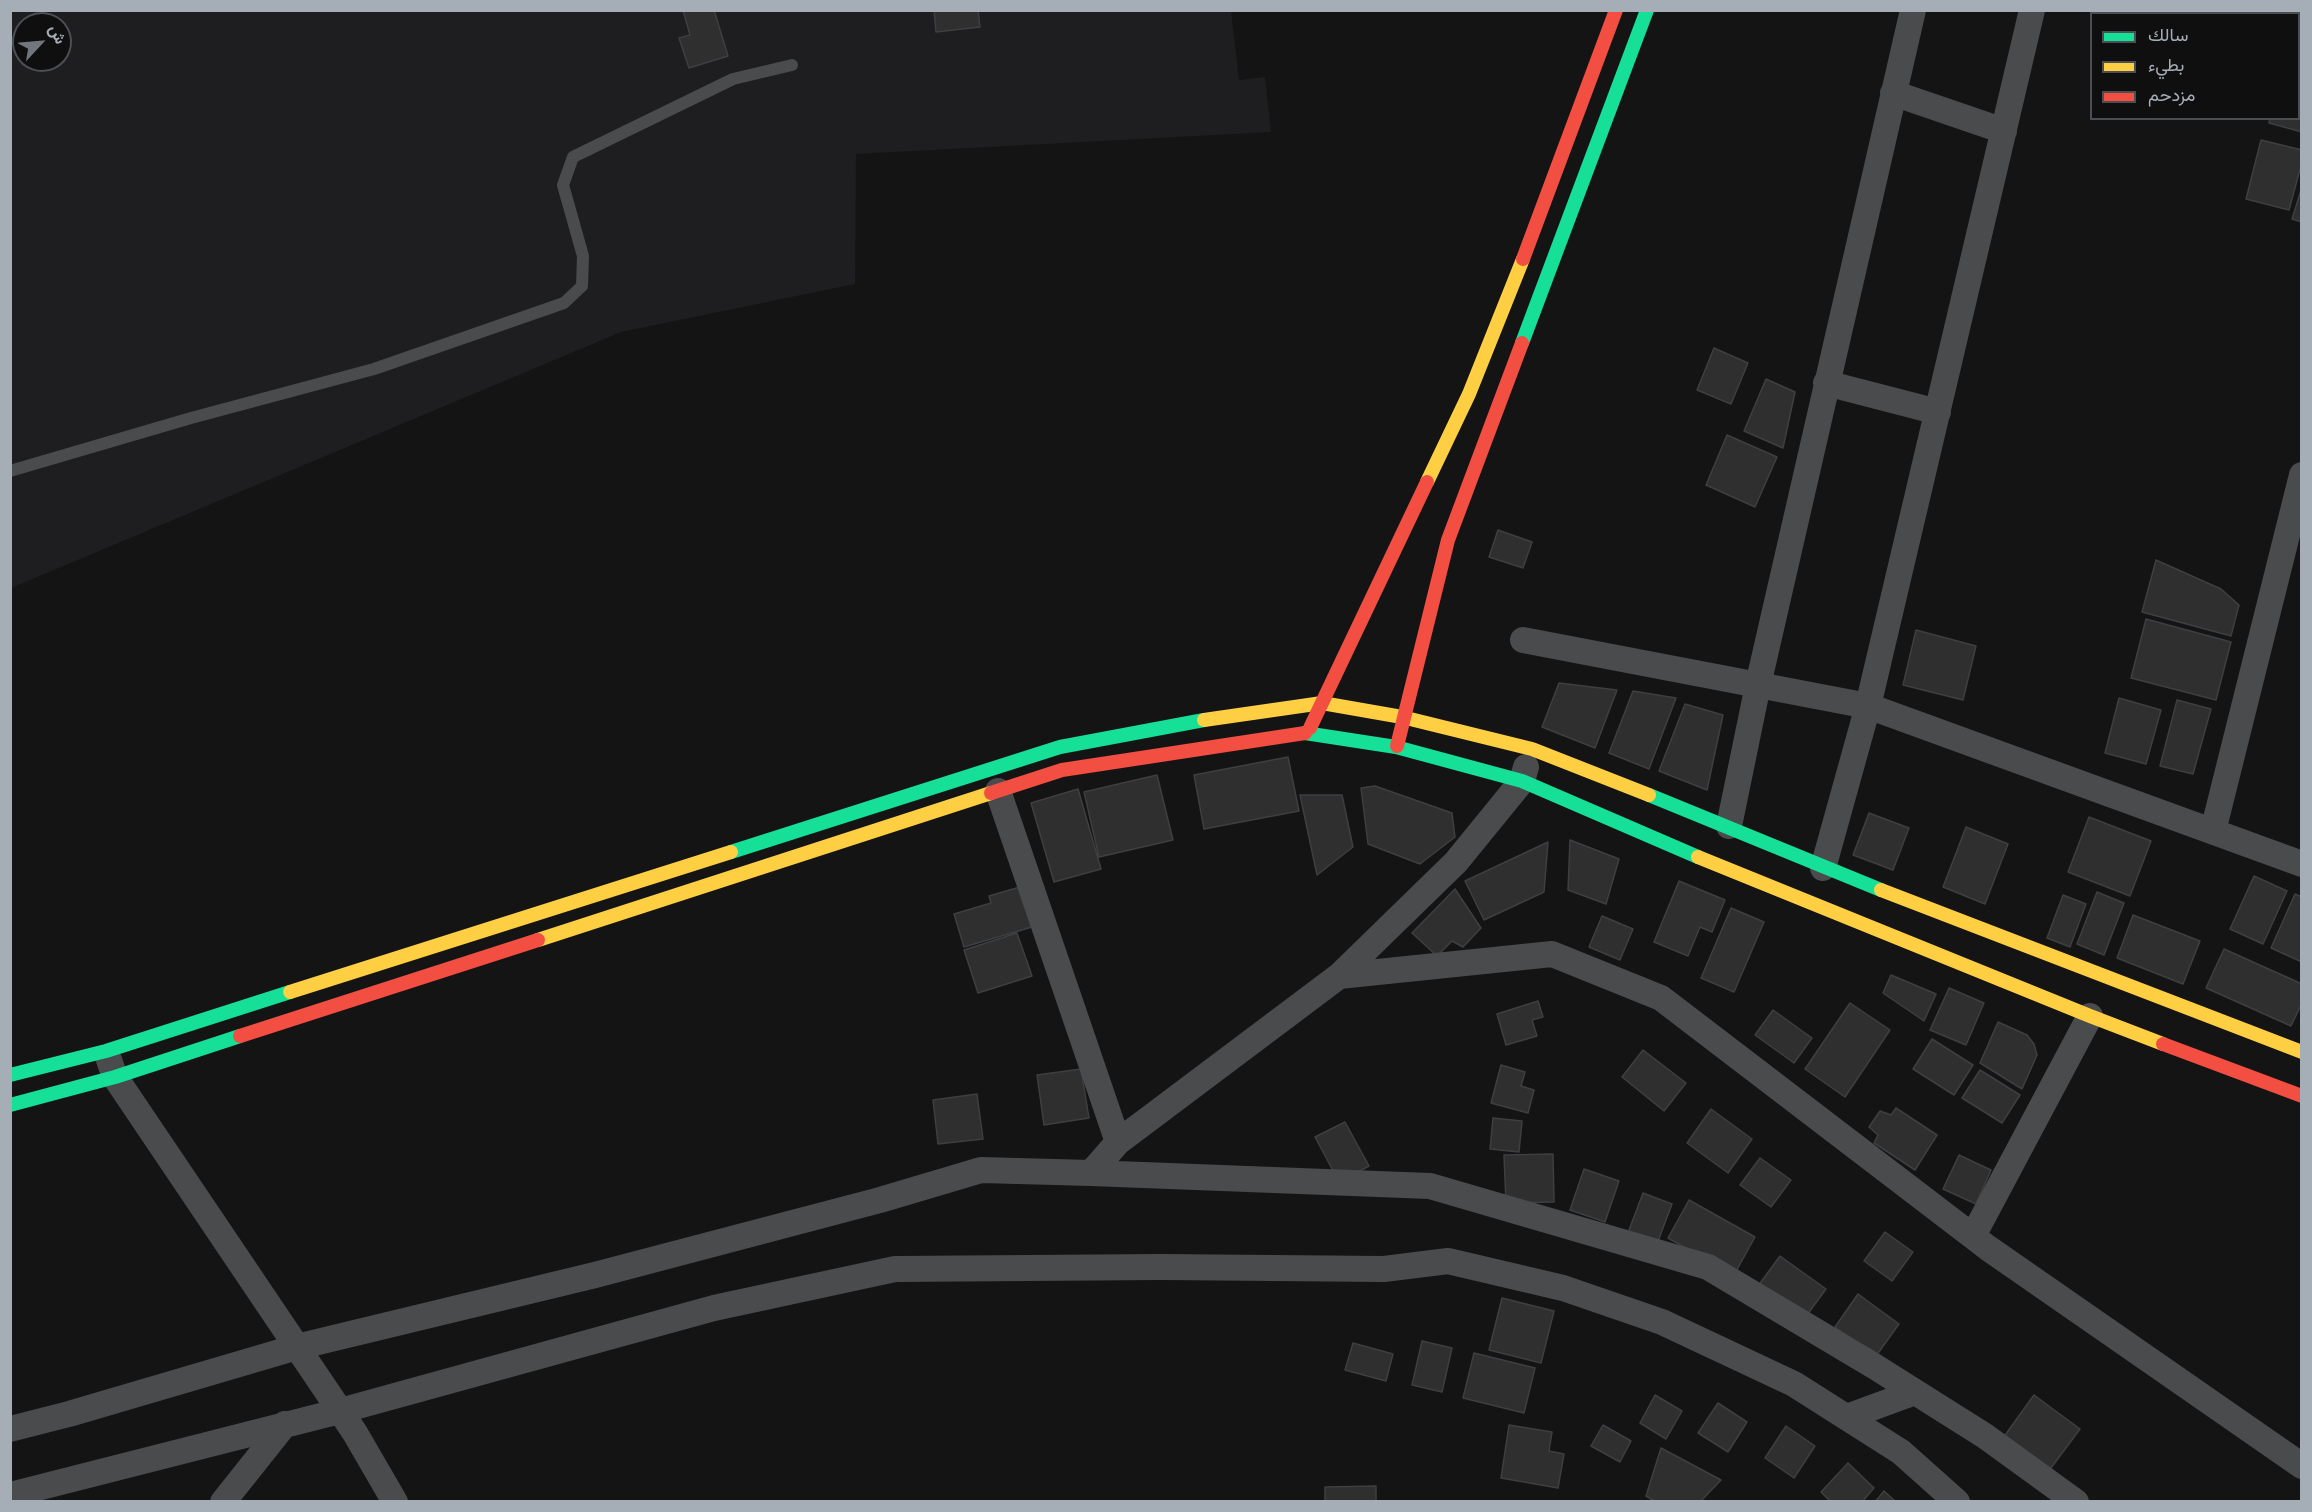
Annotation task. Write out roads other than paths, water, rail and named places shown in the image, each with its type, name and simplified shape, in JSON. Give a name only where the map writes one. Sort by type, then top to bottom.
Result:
[{"type":"main road","points":[[1307,733],[1469,394],[1538,221],[1616,10]]},
{"type":"main road","points":[[1396,747],[1448,540],[1647,10]]},
{"type":"main road","points":[[10,1076],[106,1051],[1060,747],[1210,719],[1322,703],[1402,717],[1532,749],[1728,826],[1823,868],[2301,1052]]},
{"type":"main road","points":[[10,1105],[115,1077],[1062,770],[1307,733],[1396,747],[1522,782],[1630,829],[2090,1016],[2301,1096]]},
{"type":"street","points":[[1728,826],[1758,685],[1913,10]]},
{"type":"street","points":[[1823,868],[1868,706],[2032,10]]},
{"type":"street","points":[[1893,93],[2004,132]]},
{"type":"street","points":[[1827,383],[1938,412]]},
{"type":"street","points":[[2212,831],[2301,475]]},
{"type":"street","points":[[1523,640],[1868,706],[2301,864]]},
{"type":"street","points":[[1091,1173],[1118,1142],[1339,976],[1456,862],[1522,782],[1532,749]]},
{"type":"street","points":[[998,791],[1118,1142]]},
{"type":"street","points":[[1339,976],[1552,954],[1661,998],[1972,1236],[2301,1466]]},
{"type":"street","points":[[1972,1236],[2090,1016]]},
{"type":"street","points":[[106,1051],[115,1077],[340,1411],[395,1502]]},
{"type":"street","points":[[10,1429],[297,1347],[595,1275],[880,1200],[981,1170],[1091,1173],[1430,1186],[1708,1268],[1985,1436],[2076,1502]]},
{"type":"street","points":[[10,1495],[340,1411],[714,1308],[895,1269],[1149,1267],[1384,1269],[1448,1261],[1563,1288],[1662,1322],[1794,1384],[1901,1452],[1957,1502]]},
{"type":"street","points":[[1847,1417],[1915,1392]]},
{"type":"street","points":[[223,1502],[285,1424]]},
{"type":"lane","points":[[10,471],[191,418],[374,369],[564,303],[582,286],[583,256],[563,185],[573,157],[733,79],[792,65]]}]
